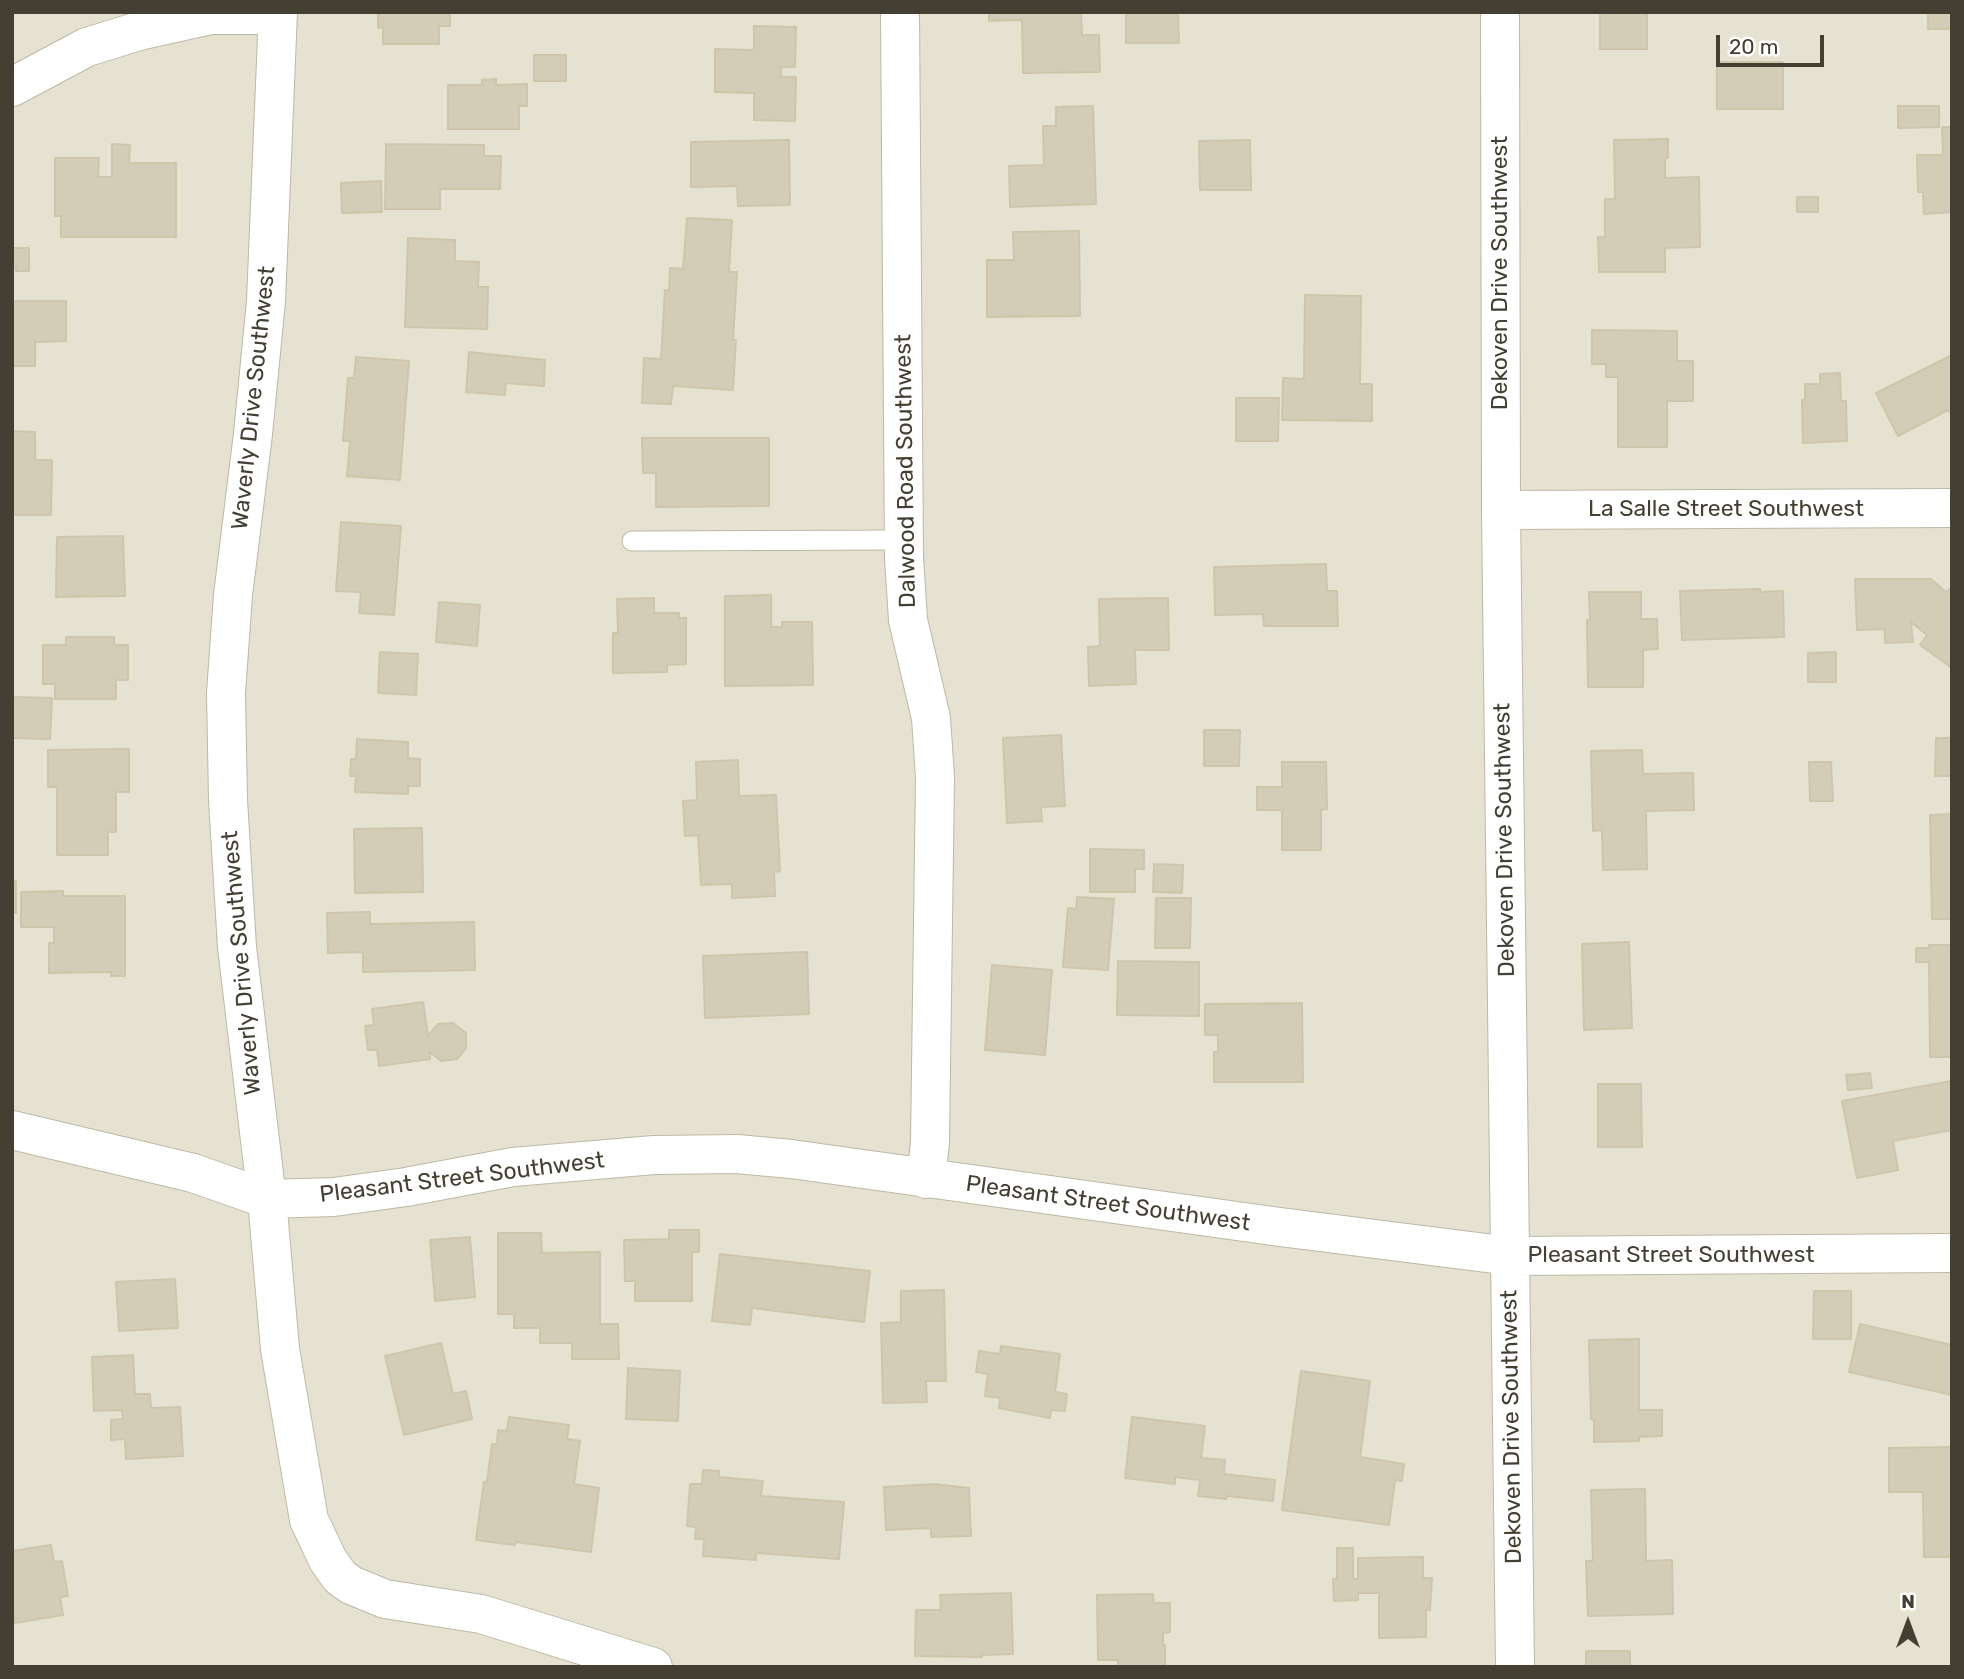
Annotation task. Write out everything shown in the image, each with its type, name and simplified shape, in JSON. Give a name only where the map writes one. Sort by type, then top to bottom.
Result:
[{"type":"street","name":"Dalwood Road Southwest","points":[[900,12],[904,540],[908,620],[931,718],[935,777],[930,1142],[926,1179]]},
{"type":"street","name":"Dekoven Drive Southwest","points":[[1500,12],[1501,510],[1515,1667]]},
{"type":"street","points":[[12,87],[87,47],[139,31],[211,15],[278,13]]},
{"type":"street","name":"Waverly Drive Southwest","points":[[278,13],[266,301],[233,595],[226,693],[228,800],[237,947],[267,1199],[280,1349],[309,1520],[327,1560],[340,1577],[351,1585],[384,1599],[481,1614],[653,1667]]},
{"type":"street","name":"La Salle Street Southwest","points":[[1501,510],[1952,508]]},
{"type":"street","points":[[12,1130],[193,1173],[267,1199]]},
{"type":"street","name":"Pleasant Street Southwest","points":[[267,1199],[334,1197],[513,1167],[654,1155],[737,1154],[791,1159],[1510,1256],[1952,1253]]},
{"type":"lane","points":[[632,541],[904,540]]},
{"type":"shaded area","points":[[12,12],[1952,12],[1952,1667],[12,1667]]},
{"type":"building","points":[[450,12],[450,26],[439,26],[439,44],[383,44],[383,27],[378,28],[378,14]]},
{"type":"building","points":[[989,12],[1081,12],[1082,35],[1099,35],[1100,72],[1023,73],[1022,20],[989,21]]},
{"type":"building","points":[[1126,12],[1178,12],[1179,43],[1126,43]]},
{"type":"building","points":[[1600,12],[1647,12],[1647,49],[1600,49]]},
{"type":"building","points":[[1928,12],[1952,12],[1952,29],[1928,29]]},
{"type":"building","points":[[754,26],[796,27],[795,67],[781,67],[781,77],[796,77],[795,121],[754,120],[754,93],[715,92],[715,49],[754,50]]},
{"type":"building","points":[[534,55],[566,55],[566,81],[534,81]]},
{"type":"building","points":[[1717,62],[1783,62],[1783,109],[1717,109]]},
{"type":"building","points":[[496,79],[496,85],[527,84],[527,106],[519,106],[519,129],[448,129],[448,85],[482,85],[482,80]]},
{"type":"building","points":[[1093,106],[1096,204],[1010,207],[1009,166],[1044,165],[1043,126],[1056,126],[1056,107]]},
{"type":"building","points":[[1898,106],[1939,106],[1939,127],[1898,128]]},
{"type":"building","points":[[1942,127],[1952,127],[1952,212],[1924,214],[1923,192],[1918,192],[1917,155],[1943,155]]},
{"type":"building","points":[[1668,139],[1665,178],[1699,177],[1700,247],[1665,248],[1665,272],[1599,272],[1598,237],[1605,237],[1605,199],[1615,199],[1614,140]]},
{"type":"building","points":[[789,140],[790,205],[738,206],[737,186],[691,187],[691,142]]},
{"type":"building","points":[[1250,140],[1251,190],[1200,190],[1199,141]]},
{"type":"building","points":[[112,144],[130,145],[129,163],[176,163],[176,237],[61,237],[61,216],[55,216],[55,158],[99,158],[98,177],[112,177]]},
{"type":"building","points":[[386,144],[484,145],[484,156],[501,156],[500,189],[440,189],[440,209],[385,209]]},
{"type":"building","points":[[381,181],[382,212],[342,213],[341,183]]},
{"type":"building","points":[[1797,197],[1818,197],[1818,212],[1797,212]]},
{"type":"building","points":[[687,218],[732,220],[729,272],[737,272],[733,390],[673,386],[671,404],[642,403],[644,358],[661,359],[665,290],[669,291],[670,268],[683,269]]},
{"type":"building","points":[[12,227],[13,248],[29,248],[29,271],[16,271],[16,267],[12,267]]},
{"type":"building","points":[[1079,231],[1080,316],[987,317],[987,260],[1014,260],[1013,232]]},
{"type":"building","points":[[408,238],[455,240],[455,261],[479,262],[478,287],[488,287],[487,329],[405,327]]},
{"type":"building","points":[[1305,295],[1361,296],[1360,384],[1372,384],[1372,421],[1282,420],[1283,378],[1304,379]]},
{"type":"building","points":[[12,301],[66,301],[66,341],[35,342],[35,366],[12,366]]},
{"type":"building","points":[[1592,330],[1677,331],[1677,361],[1693,361],[1693,401],[1667,401],[1667,447],[1618,447],[1618,377],[1606,377],[1606,364],[1592,364]]},
{"type":"building","points":[[469,352],[545,360],[544,386],[506,383],[505,395],[466,392]]},
{"type":"building","points":[[1952,355],[1952,415],[1948,410],[1898,436],[1876,393]]},
{"type":"building","points":[[356,357],[409,361],[400,480],[347,476],[350,441],[343,441],[348,378],[354,378]]},
{"type":"building","points":[[1840,373],[1841,401],[1846,401],[1847,441],[1803,443],[1802,400],[1805,400],[1805,384],[1820,384],[1820,374]]},
{"type":"building","points":[[1236,398],[1279,398],[1278,441],[1236,441]]},
{"type":"building","points":[[12,431],[35,432],[35,460],[52,460],[51,515],[12,515]]},
{"type":"building","points":[[642,438],[769,438],[769,506],[656,507],[656,473],[643,473]]},
{"type":"building","points":[[341,522],[401,526],[394,615],[359,613],[361,592],[336,591]]},
{"type":"building","points":[[123,536],[125,596],[56,597],[57,537]]},
{"type":"building","points":[[1326,564],[1327,591],[1337,591],[1338,626],[1264,626],[1263,614],[1215,615],[1214,567]]},
{"type":"building","points":[[1855,579],[1931,579],[1946,592],[1952,590],[1952,668],[1920,645],[1927,635],[1911,622],[1913,642],[1885,643],[1885,629],[1857,630]]},
{"type":"building","points":[[1760,589],[1760,592],[1783,591],[1784,637],[1682,640],[1680,591]]},
{"type":"building","points":[[1589,592],[1641,592],[1641,619],[1657,619],[1658,649],[1643,650],[1643,687],[1588,687]]},
{"type":"building","points":[[771,595],[771,627],[782,627],[782,622],[812,622],[813,685],[725,686],[725,596]]},
{"type":"building","points":[[654,598],[654,613],[679,613],[679,618],[686,618],[686,664],[667,665],[667,672],[613,673],[613,633],[618,633],[617,599]]},
{"type":"building","points":[[1168,598],[1169,650],[1135,650],[1136,684],[1089,686],[1088,647],[1100,646],[1099,599]]},
{"type":"building","points":[[439,602],[480,605],[477,646],[436,642]]},
{"type":"building","points":[[66,637],[114,637],[114,645],[128,645],[128,680],[116,680],[116,699],[55,699],[55,684],[43,684],[43,645],[66,645]]},
{"type":"building","points":[[380,652],[418,654],[416,695],[378,693]]},
{"type":"building","points":[[1836,652],[1836,682],[1808,682],[1808,653]]},
{"type":"building","points":[[13,697],[52,698],[50,739],[12,738]]},
{"type":"building","points":[[1204,730],[1240,730],[1239,766],[1204,766]]},
{"type":"building","points":[[1061,735],[1065,806],[1041,807],[1042,821],[1007,823],[1003,738]]},
{"type":"building","points":[[1936,738],[1952,738],[1952,776],[1935,776]]},
{"type":"building","points":[[357,739],[408,742],[408,758],[420,759],[420,786],[408,786],[408,794],[355,792],[356,776],[350,776],[351,759],[356,759]]},
{"type":"building","points":[[129,749],[129,792],[116,792],[116,832],[108,832],[108,855],[57,855],[57,787],[48,787],[48,750]]},
{"type":"building","points":[[1642,750],[1643,774],[1693,773],[1694,810],[1646,811],[1647,869],[1603,870],[1602,830],[1593,831],[1591,751]]},
{"type":"building","points":[[738,760],[739,796],[776,795],[780,871],[774,872],[775,896],[732,898],[732,884],[701,885],[698,835],[685,836],[683,801],[697,800],[696,762]]},
{"type":"building","points":[[1282,762],[1326,762],[1327,809],[1321,810],[1321,850],[1282,850],[1282,810],[1257,810],[1257,787],[1282,787]]},
{"type":"building","points":[[1809,762],[1831,762],[1833,801],[1810,801]]},
{"type":"building","points":[[1952,814],[1952,919],[1932,919],[1930,815]]},
{"type":"building","points":[[422,828],[423,892],[355,893],[354,829]]},
{"type":"building","points":[[1090,849],[1144,850],[1144,869],[1135,869],[1135,892],[1090,892]]},
{"type":"building","points":[[1154,864],[1183,865],[1182,893],[1153,892]]},
{"type":"building","points":[[12,881],[16,881],[16,913],[12,913]]},
{"type":"building","points":[[63,891],[63,896],[125,896],[125,976],[111,976],[111,972],[49,973],[49,943],[54,943],[54,927],[21,927],[21,892]]},
{"type":"building","points":[[1077,897],[1114,899],[1108,970],[1063,967],[1068,908],[1076,909]]},
{"type":"building","points":[[1156,898],[1191,898],[1190,948],[1155,948]]},
{"type":"building","points":[[370,912],[370,924],[474,922],[475,970],[363,972],[363,952],[328,953],[327,913]]},
{"type":"building","points":[[1629,942],[1632,1028],[1584,1030],[1582,944]]},
{"type":"building","points":[[1929,945],[1952,945],[1952,1057],[1930,1057],[1929,962],[1916,962],[1916,948],[1929,948]]},
{"type":"building","points":[[807,952],[809,1014],[705,1018],[703,956]]},
{"type":"building","points":[[1118,961],[1199,962],[1199,1016],[1117,1015]]},
{"type":"building","points":[[992,965],[1052,970],[1045,1055],[985,1050]]},
{"type":"building","points":[[423,1002],[428,1036],[438,1024],[453,1023],[466,1033],[466,1048],[457,1059],[441,1061],[430,1052],[430,1059],[379,1066],[377,1050],[368,1050],[365,1026],[374,1025],[372,1009]]},
{"type":"building","points":[[1302,1003],[1303,1082],[1214,1082],[1214,1052],[1218,1052],[1218,1035],[1205,1035],[1205,1004]]},
{"type":"building","points":[[1870,1073],[1872,1088],[1848,1090],[1846,1075]]},
{"type":"building","points":[[1951,1081],[1952,1130],[1893,1141],[1898,1170],[1857,1178],[1842,1101]]},
{"type":"building","points":[[1598,1084],[1641,1084],[1642,1147],[1598,1147]]},
{"type":"building","points":[[669,1230],[699,1230],[699,1252],[692,1252],[692,1301],[635,1301],[635,1281],[625,1281],[624,1240],[669,1239]]},
{"type":"building","points":[[498,1233],[541,1233],[542,1253],[600,1252],[600,1324],[618,1324],[619,1359],[572,1359],[572,1343],[540,1343],[540,1328],[514,1328],[514,1314],[498,1314]]},
{"type":"building","points":[[470,1237],[475,1297],[435,1301],[430,1240]]},
{"type":"building","points":[[720,1254],[870,1271],[864,1322],[752,1308],[750,1325],[712,1321]]},
{"type":"building","points":[[175,1279],[178,1328],[119,1331],[116,1282]]},
{"type":"building","points":[[944,1290],[946,1381],[926,1381],[927,1402],[883,1403],[881,1323],[901,1322],[901,1291]]},
{"type":"building","points":[[1814,1291],[1851,1291],[1851,1339],[1813,1339]]},
{"type":"building","points":[[1860,1324],[1952,1345],[1952,1395],[1849,1372]]},
{"type":"building","points":[[1639,1339],[1639,1410],[1662,1410],[1662,1436],[1639,1437],[1639,1441],[1594,1442],[1589,1340]]},
{"type":"building","points":[[441,1343],[453,1394],[466,1391],[472,1419],[404,1435],[385,1356]]},
{"type":"building","points":[[1001,1346],[1060,1354],[1055,1392],[1067,1394],[1065,1411],[1051,1410],[1050,1418],[999,1408],[1000,1398],[985,1396],[988,1374],[976,1372],[979,1351],[1000,1354]]},
{"type":"building","points":[[133,1355],[135,1394],[150,1394],[151,1408],[180,1407],[183,1456],[126,1459],[125,1439],[111,1440],[111,1420],[123,1419],[122,1410],[94,1411],[92,1357]]},
{"type":"building","points":[[628,1368],[680,1371],[678,1421],[626,1419]]},
{"type":"building","points":[[1301,1371],[1370,1381],[1360,1457],[1404,1464],[1402,1481],[1395,1480],[1389,1525],[1282,1510]]},
{"type":"building","points":[[509,1417],[569,1425],[567,1439],[580,1441],[574,1484],[599,1488],[591,1552],[516,1542],[515,1545],[476,1540],[492,1444],[497,1444],[498,1430],[507,1431]]},
{"type":"building","points":[[1132,1417],[1205,1426],[1201,1458],[1225,1460],[1224,1474],[1275,1480],[1273,1501],[1198,1496],[1200,1480],[1175,1477],[1175,1484],[1125,1478]]},
{"type":"building","points":[[1952,1447],[1952,1557],[1924,1557],[1923,1492],[1889,1492],[1889,1448]]},
{"type":"building","points":[[703,1470],[719,1471],[719,1477],[763,1481],[761,1496],[844,1502],[839,1559],[756,1553],[756,1560],[703,1556],[704,1539],[695,1539],[696,1527],[687,1526],[690,1484],[702,1484]]},
{"type":"building","points":[[935,1484],[969,1488],[971,1536],[931,1537],[931,1528],[886,1530],[884,1487]]},
{"type":"building","points":[[1645,1489],[1646,1561],[1672,1560],[1673,1614],[1588,1616],[1586,1561],[1593,1561],[1591,1490]]},
{"type":"building","points":[[51,1545],[54,1562],[62,1561],[68,1596],[60,1597],[63,1615],[15,1623],[12,1607],[12,1551]]},
{"type":"building","points":[[1337,1548],[1353,1548],[1353,1579],[1358,1579],[1358,1558],[1423,1557],[1423,1578],[1432,1578],[1430,1610],[1426,1610],[1426,1637],[1379,1638],[1379,1593],[1358,1593],[1358,1600],[1334,1601],[1333,1579],[1337,1579]]},
{"type":"building","points":[[1011,1593],[1013,1654],[982,1657],[915,1656],[916,1610],[941,1610],[940,1595]]},
{"type":"building","points":[[1153,1594],[1154,1603],[1170,1603],[1170,1632],[1163,1633],[1165,1667],[1118,1667],[1118,1660],[1098,1660],[1097,1595]]},
{"type":"building","points":[[1586,1651],[1630,1651],[1630,1667],[1586,1667]]}]
